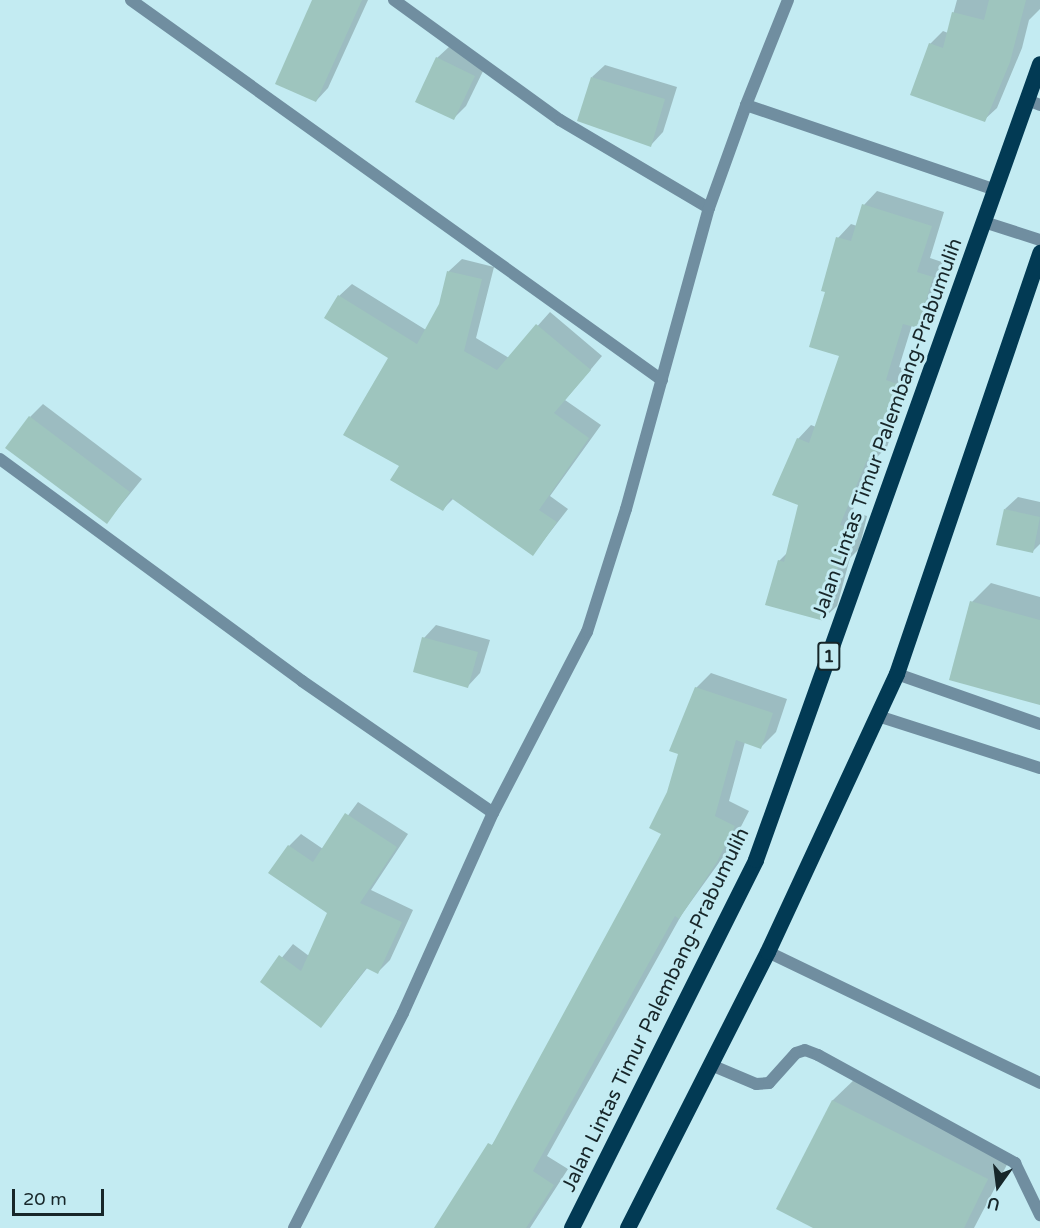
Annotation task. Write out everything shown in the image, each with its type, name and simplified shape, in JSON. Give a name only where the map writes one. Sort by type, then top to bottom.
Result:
[{"type":"highway","name":"Jalan Lintas Timur Palembang-Prabumulih","points":[[572,1228],[756,860],[995,190],[1034,103],[1040,64]]},
{"type":"highway","points":[[628,1228],[768,952],[897,674],[1040,253]]},
{"type":"street","points":[[130,0],[662,380]]},
{"type":"street","points":[[394,0],[560,120],[709,208]]},
{"type":"street","points":[[294,1228],[403,1013],[493,813],[587,632],[662,380],[709,208],[746,105],[788,0]]},
{"type":"street","points":[[746,105],[995,190]]},
{"type":"street","points":[[984,222],[1040,240]]},
{"type":"street","points":[[0,459],[302,681],[493,813]]},
{"type":"street","points":[[897,674],[1040,724]]},
{"type":"street","points":[[878,716],[1040,768]]},
{"type":"street","points":[[768,952],[1040,1083]]},
{"type":"street","points":[[711,1065],[756,1084],[769,1083],[796,1053],[805,1050],[818,1055],[1015,1162],[1040,1215]]},
{"type":"building","points":[[312,0],[362,0],[316,102],[275,84]]},
{"type":"building","points":[[989,0],[1026,0],[1010,62],[985,122],[910,95],[929,43],[943,48],[952,12],[984,20]]},
{"type":"building","points":[[436,57],[475,76],[454,120],[415,102]]},
{"type":"building","points":[[591,77],[665,99],[651,147],[577,121]]},
{"type":"building","points":[[862,204],[932,226],[917,272],[933,277],[918,328],[903,324],[886,380],[900,385],[874,462],[867,460],[840,525],[854,529],[846,565],[839,563],[824,621],[765,605],[778,560],[784,562],[798,505],[772,495],[797,438],[809,443],[839,356],[809,347],[825,292],[821,291],[836,237],[851,241]]},
{"type":"building","points":[[447,271],[482,279],[464,351],[497,370],[536,324],[591,370],[554,413],[589,438],[539,510],[557,522],[533,556],[451,498],[443,511],[390,480],[399,466],[343,435],[388,358],[324,318],[338,295],[417,344],[439,304]]},
{"type":"building","points":[[29,416],[130,492],[107,524],[5,448]]},
{"type":"building","points":[[1004,509],[1040,517],[1033,553],[996,545]]},
{"type":"building","points":[[970,601],[1040,620],[1040,705],[949,680]]},
{"type":"building","points":[[422,637],[478,652],[468,688],[413,672]]},
{"type":"building","points":[[695,687],[773,713],[761,749],[736,740],[715,816],[735,826],[717,862],[679,919],[675,916],[533,1171],[554,1185],[526,1228],[434,1228],[488,1143],[492,1145],[661,834],[649,828],[667,792],[678,754],[669,751]]},
{"type":"building","points":[[345,813],[397,847],[360,903],[402,922],[378,974],[366,968],[321,1028],[260,982],[279,955],[301,971],[327,913],[268,873],[288,845],[313,862]]},
{"type":"building","points":[[832,1100],[988,1179],[964,1228],[813,1228],[776,1209]]}]
